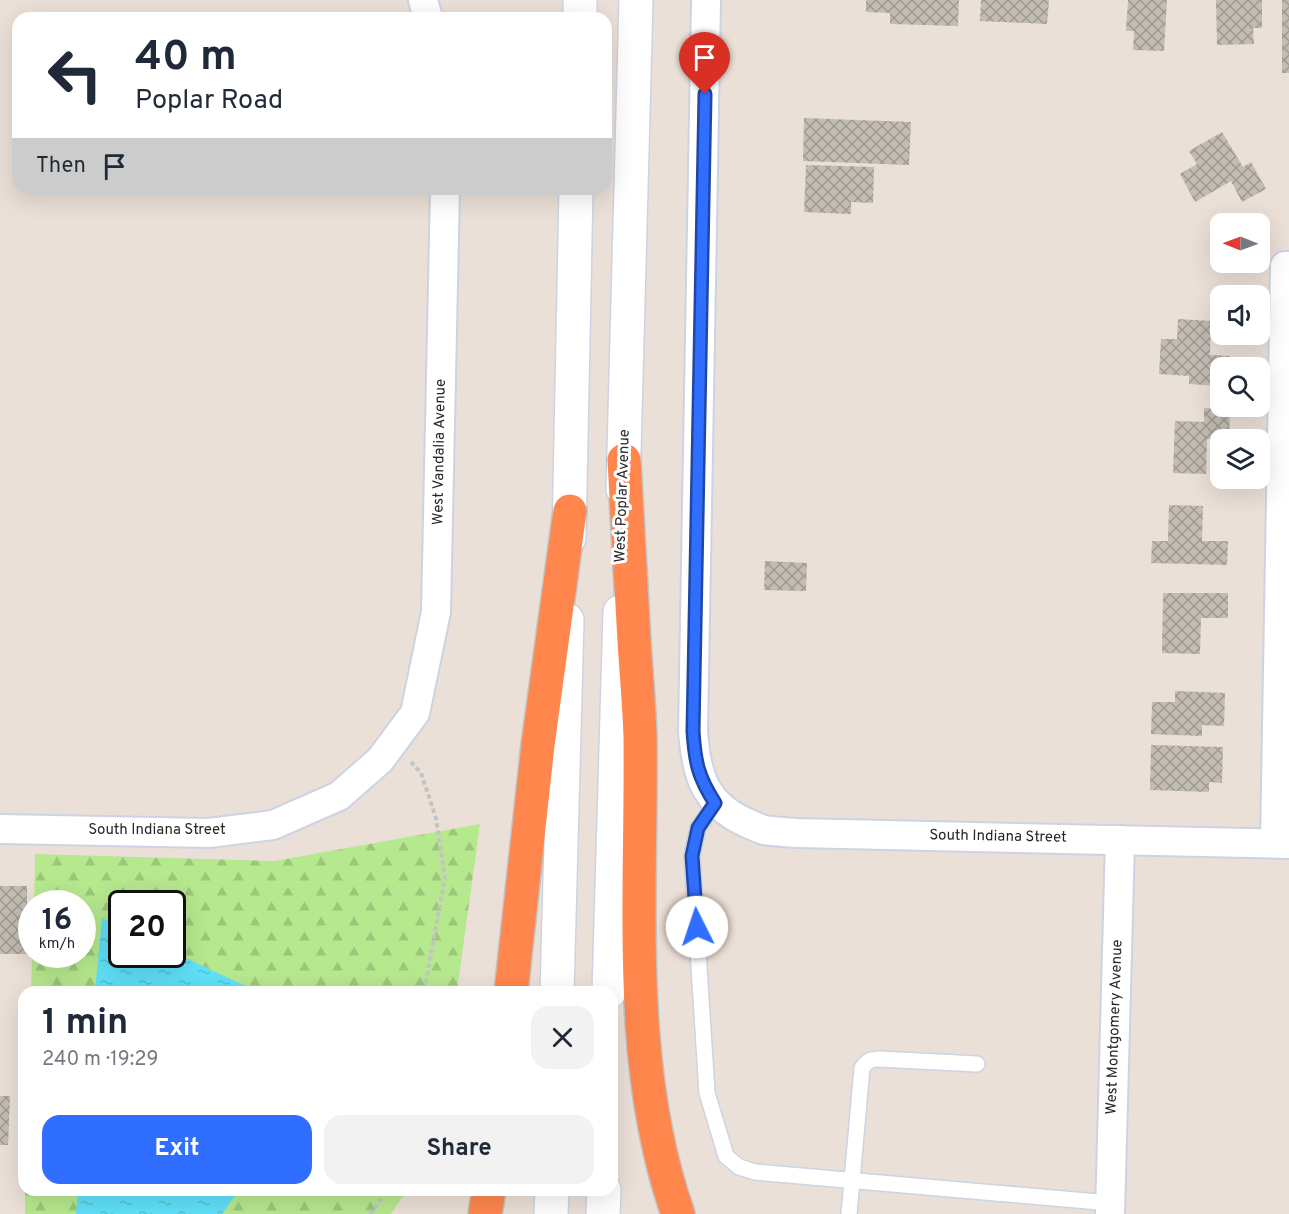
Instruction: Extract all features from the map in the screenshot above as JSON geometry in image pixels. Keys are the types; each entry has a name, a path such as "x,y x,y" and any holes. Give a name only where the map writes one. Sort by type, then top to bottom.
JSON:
{"highway":[{"path":"624,460 640,734 640,930 643,1022 656,1135 668,1187 678,1214"},
{"path":"512,986 538,745 570,511"},
{"path":"485,1214 488,1196"}],"main road":[{"name":"West Poplar Avenue","path":"609,986 636,0"},
{"path":"557,986 576,195"},
{"path":"551,1214 552,1196"},
{"path":"603,1214 604,1196"}],"street":[{"path":"706,0 693,731 695,761 704,787 715,803"},
{"name":"West Vandalia Avenue","path":"415,713 436,612 445,195"},
{"path":"1282,843 1287,266"},
{"name":"South Indiana Street","path":"0,829 209,833 273,825 339,795 380,760 415,713"},
{"name":"South Indiana Street","path":"715,803 732,816 762,829 797,834 1282,843"},
{"name":"West Montgomery Avenue","path":"1110,1208 1120,840"}],"lane":[{"path":"715,803 698,828 692,856 708,1093 726,1156 739,1167 755,1172 1110,1208"},
{"path":"849,1214 862,1068 866,1063 872,1059 879,1059 977,1064"}],"path":[{"path":"409,759 421,772 436,818 445,878 425,986"},
{"path":"370,1214 384,1196"}],"green space":[{"path":"480,824 458,986 31,986 32,968 96,968 96,890 34,890 35,854 275,861"},
{"path":"25,1196 403,1196 391,1214 25,1214"}],"water":[{"path":"102,918 108,921 108,968 186,968 186,958 245,986 95,986"},
{"path":"78,1196 235,1196 222,1214 76,1214"}],"building":[{"path":"866,0 959,0 958,26 890,24 890,13 866,12"},
{"path":"981,0 1049,0 1047,24 980,21"},
{"path":"1128,0 1167,0 1164,51 1133,50 1134,31 1126,31"},
{"path":"1216,0 1262,0 1262,28 1253,28 1254,44 1217,45"},
{"path":"1282,0 1289,0 1289,73 1282,73"},
{"path":"804,118 911,122 909,165 803,161"},
{"path":"1222,132 1243,167 1251,162 1266,189 1242,202 1231,181 1195,202 1180,174 1197,164 1189,151"},
{"path":"806,165 874,167 873,203 851,202 851,214 804,212"},
{"path":"1178,319 1210,321 1210,355 1230,357 1210,357 1210,385 1189,384 1189,376 1159,374 1161,339 1177,339"},
{"path":"1204,408 1210,408 1210,417 1230,417 1229,429 1210,429 1210,439 1207,439 1206,474 1173,473 1175,421 1204,422"},
{"path":"1169,505 1203,506 1202,541 1228,541 1227,565 1151,563 1152,541 1168,541"},
{"path":"765,561 807,563 806,591 764,590"},
{"path":"1163,593 1228,593 1228,618 1201,618 1200,654 1162,653"},
{"path":"1175,691 1225,693 1224,726 1202,725 1202,736 1151,734 1152,702 1175,702"},
{"path":"1151,745 1223,747 1222,783 1209,782 1209,792 1150,790"},
{"path":"0,886 27,886 27,890 18,890 18,954 0,954"},
{"path":"0,1096 10,1096 8,1145 0,1145"}],"route":[{"path":"697,927 692,856 698,828 715,803 704,787 695,761 693,731 705,94"}]}
